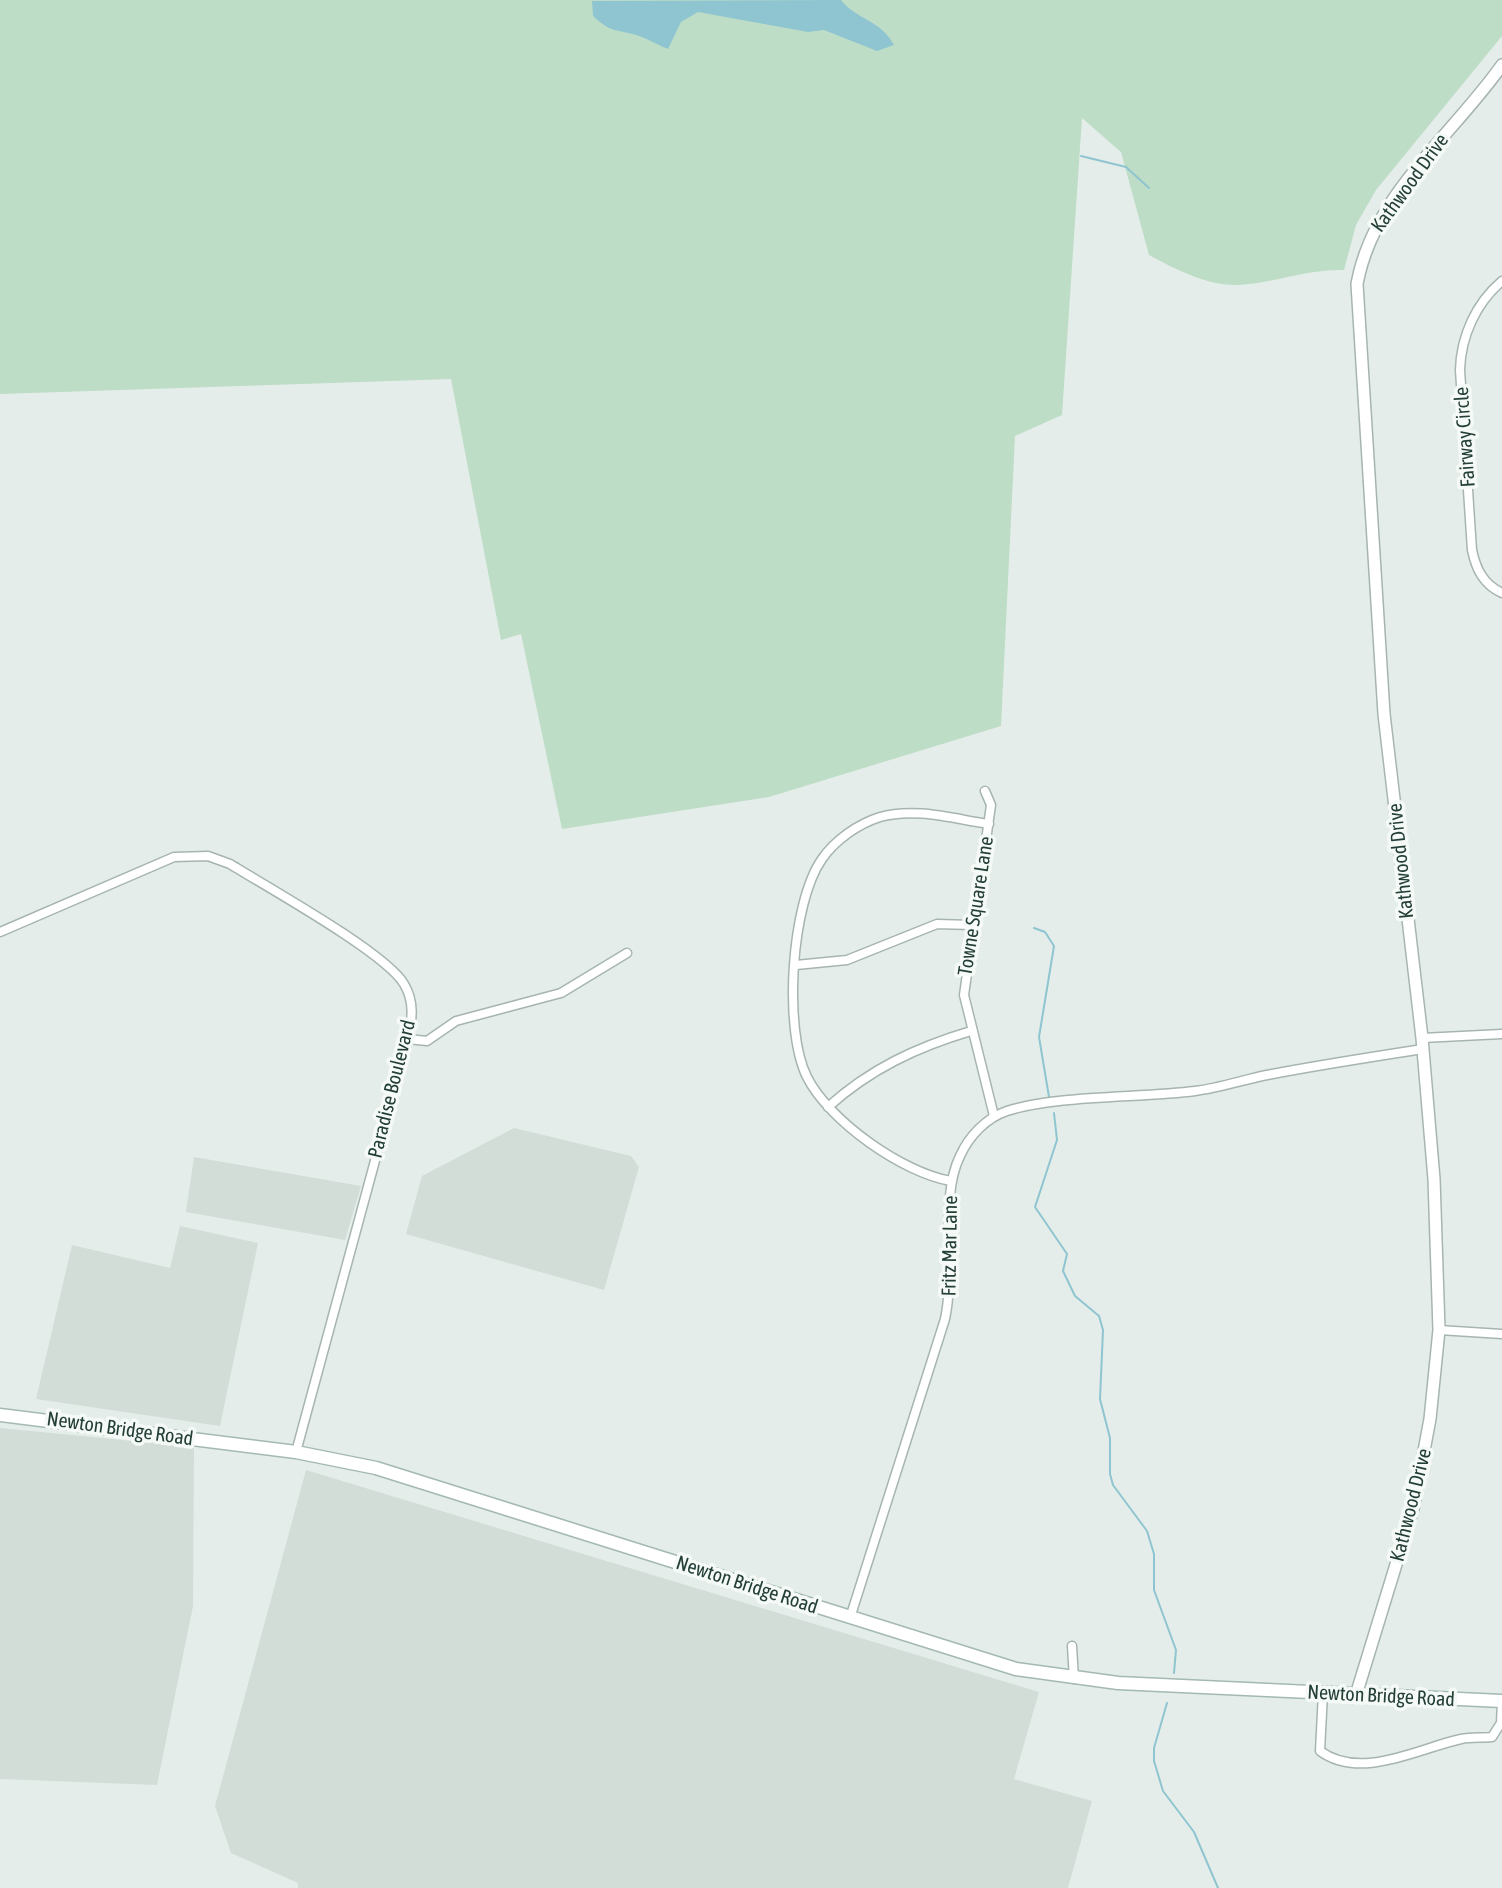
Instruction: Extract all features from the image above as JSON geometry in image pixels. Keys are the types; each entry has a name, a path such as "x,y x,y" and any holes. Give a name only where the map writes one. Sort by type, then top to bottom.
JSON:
{"main road":[{"name":"Newton Bridge Road","path":"0,1415 296,1452 412,1477 976,1659 1074,1679 1502,1702"}],"street":[{"name":"Kathwood Drive","path":"1356,1695 1413,1509 1430,1419 1439,1330 1437,1222 1423,1044 1384,714 1357,284 1363,251 1381,217 1412,173 1502,65"},
{"name":"Fairway Circle","path":"1502,281 1472,320 1463,345 1460,370 1472,550 1478,572 1486,583 1502,593"},
{"name":"Towne Square Lane","path":"985,791 991,805 989,824 964,982 971,1031 994,1116"},
{"path":"951,1181 908,1165 847,1126 828,1107 808,1079 796,1047 792,1008 796,965 804,901 812,876 822,858 853,830 880,817 908,813 989,824"},
{"name":"Paradise Boulevard","path":"0,932 174,857 194,855 219,859 391,967 410,998 408,1039 296,1452"},
{"path":"796,965 847,960 937,924 972,925"},
{"path":"408,1039 427,1041 456,1021 561,993 627,953"},
{"path":"828,1107 891,1061 971,1031"},
{"path":"994,1116 1023,1107 1200,1091 1423,1044 1502,1034"},
{"name":"Fritz Mar Lane","path":"850,1618 945,1319 951,1279 951,1181 966,1144 994,1116"},
{"path":"1439,1330 1502,1334"},
{"path":"1072,1646 1074,1679"},
{"path":"1323,1693 1320,1751 1347,1761 1378,1763 1464,1738 1492,1737 1501,1723 1502,1702"}],"shaded area":[{"path":"514,1128 631,1156 639,1167 604,1290 406,1234 422,1176"},
{"path":"194,1157 361,1186 345,1240 186,1212"},
{"path":"180,1226 258,1243 220,1426 36,1399 72,1245 170,1268"},
{"path":"0,1428 194,1447 193,1606 157,1785 0,1779"},
{"path":"306,1470 1039,1692 1014,1779 1092,1801 1068,1888 298,1888 298,1883 231,1853 215,1806"}],"green space":[{"path":"0,0 1502,0 1502,36 1376,190 1356,225 1344,270 1226,285 1192,276 1149,255 1121,152 1082,118 1062,415 1015,436 1001,726 769,797 562,829 521,634 501,640 451,379 0,394"}],"water":[{"path":"841,0 882,30 894,45 877,51 824,30 808,32 698,12 681,22 668,49 604,25 593,16 592,1"}],"waterway":[{"path":"1081,156 1126,167 1149,188"},
{"path":"1034,928 1045,932 1054,946 1039,1037 1049,1097"},
{"path":"1054,1113 1057,1140 1035,1207 1067,1254 1063,1271 1075,1296 1099,1316 1103,1330 1100,1399 1110,1438 1110,1474 1113,1485 1147,1531 1154,1554 1154,1590 1176,1650 1174,1673"},
{"path":"1167,1703 1154,1748 1154,1761 1163,1791 1194,1832 1218,1888"}]}
